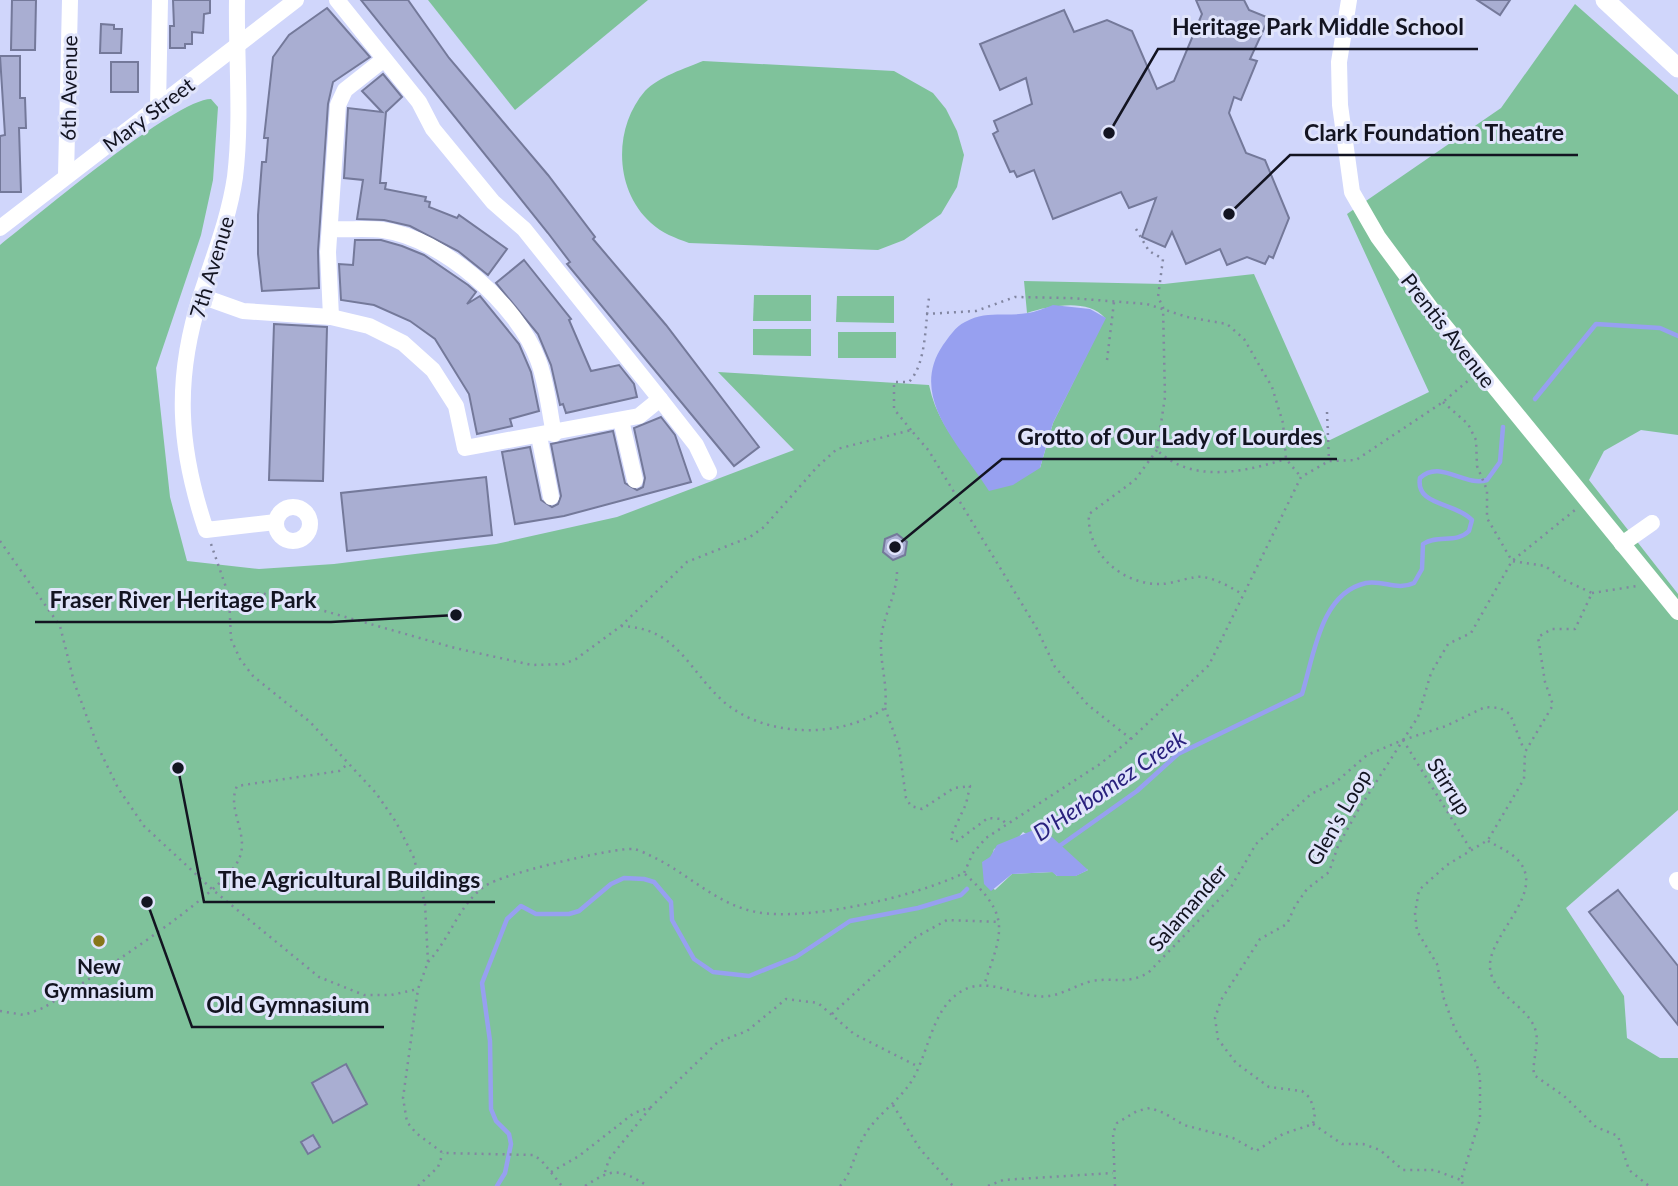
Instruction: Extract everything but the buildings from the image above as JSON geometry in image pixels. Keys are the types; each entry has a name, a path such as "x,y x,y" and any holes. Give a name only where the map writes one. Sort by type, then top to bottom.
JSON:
{"main road":[{"path":"1605,0 1678,68"}],"street":[{"name":"6th Avenue","path":"66,176 70,0"},
{"path":"158,107 160,0"},
{"name":"7th Avenue","path":"237,0 235,175 220,241 185,352 182,421 185,456 206,530 276,522"},
{"name":"Mary Street","path":"0,228 296,0"},
{"path":"337,0 419,102 433,129 493,202 524,229 660,399 696,445 709,472"},
{"name":"Prentis Avenue","path":"1349,0 1339,62 1340,106 1352,192 1377,237 1480,370 1678,612"},
{"path":"331,317 330,229 338,105 345,90 383,60"},
{"path":"330,229 385,230 437,250 480,281 514,320 538,360 551,496"},
{"path":"201,296 243,311 331,317 369,326 403,343 433,370 456,406 465,448 639,416 660,399"},
{"path":"621,420 635,480"},
{"path":"1622,544 1652,523"}],"path":[{"path":"1136,229 1149,251 1163,258 1158,297 1163,307 1165,397 1157,450 1135,480 1089,514 1088,527 1100,555 1121,575 1158,584 1186,581 1200,576 1224,583 1243,594"},
{"path":"926,314 976,311 1015,297 1163,307 1187,317 1227,324 1244,340 1272,387 1283,423 1286,459 1301,477"},
{"path":"929,298 914,377 909,382 894,382 894,409 929,451 1036,627 1055,667 1088,705 1131,739"},
{"path":"1107,360 1114,302"},
{"path":"562,1186 541,1160 522,1154 443,1153 416,1133 407,1122 403,1110 418,989 428,962 473,895 487,884 516,871 633,849 664,862 733,905 758,913 810,913 939,885 964,873 973,853 1006,824 1100,764 1131,739 1209,665 1301,477 1329,461 1356,460 1443,402 1480,370"},
{"path":"1443,402 1468,424 1476,440 1477,466 1487,490 1487,518 1512,561"},
{"path":"1327,412 1329,461"},
{"path":"229,596 261,593 455,648 532,665 547,666 576,659 621,626 687,562 750,537 764,527 837,449 911,430"},
{"path":"1157,450 1167,460 1189,469 1220,473 1286,459"},
{"path":"1403,740 1418,716 1432,673 1448,644 1471,634 1512,561 1587,500"},
{"path":"0,541 60,626 86,717 118,788 144,826 213,890 319,977 335,985 377,996 418,989"},
{"path":"216,555 229,596 231,639 240,659 253,676 310,722 349,763 396,822 414,858 425,904 428,962"},
{"path":"1512,561 1545,566 1564,580 1592,593 1633,589 1650,578"},
{"path":"897,571 895,594 881,639 887,692 885,708 899,747 906,798 911,806 922,810 954,788 970,786 966,804 951,836 952,841 957,841 988,818 1002,819 1006,824"},
{"path":"1461,1180 1480,1119 1480,1076 1476,1062 1455,1029 1444,999 1437,964 1417,931 1415,913 1419,890 1447,865 1488,840 1524,779 1525,752 1553,705 1545,682 1538,638 1552,629 1576,629 1592,593"},
{"path":"621,626 652,629 667,640 725,702 757,721 814,730 850,726 885,708"},
{"name":"Salamander","path":"984,985 1037,997 1051,996 1089,982 1134,981 1148,973 1231,887 1256,844 1311,794 1336,782 1367,755 1446,726 1485,707 1500,708 1510,714 1525,752"},
{"name":"Stirrup","path":"1403,740 1471,850"},
{"name":"Glen's Loop","path":"1313,1124 1315,1113 1310,1098 1302,1091 1269,1087 1236,1063 1218,1039 1215,1018 1221,1000 1260,939 1287,924 1307,889 1329,873 1338,846 1403,740"},
{"path":"0,1011 24,1015 43,1008 213,890 239,859 243,841 233,805 237,786 339,771 349,763"},
{"path":"1488,840 1516,858 1523,869 1522,900 1492,952 1489,968 1494,981 1531,1021 1536,1034 1534,1075 1564,1096 1596,1127 1609,1130 1618,1136 1629,1170 1649,1186"},
{"path":"840,1186 846,1180 863,1136 893,1105 919,1067 939,1016 950,1001 967,989 984,985 997,948 999,922 995,904 964,873"},
{"path":"832,1014 916,937 947,920 999,922"},
{"path":"585,1186 605,1172 609,1159 650,1107 718,1042 747,1031 786,999 818,1003 854,1034 919,1067"},
{"path":"893,1105 920,1149 953,1186"},
{"path":"551,1172 579,1156 634,1113 650,1107"},
{"path":"1115,1186 1113,1133 1117,1123 1137,1111 1150,1108 1184,1125 1233,1138 1256,1151 1283,1134 1313,1124 1342,1144 1363,1144 1380,1150 1403,1170 1434,1170 1461,1180 1464,1186"},
{"path":"418,1186 438,1167 443,1153"},
{"path":"605,1172 622,1173 648,1186"},
{"path":"988,1186 1003,1180 1114,1173"}],"green space":[{"path":"428,0 648,0 515,110"},
{"path":"1575,4 1678,95 1678,435 1641,430 1604,451 1589,480 1678,594 1678,810 1566,908 1624,996 1627,1038 1660,1058 1678,1058 1678,1186 0,1186 0,245 138,138 193,104 211,99 218,107 213,180 201,235 156,368 170,497 187,561 259,569 334,564 496,544 617,517 794,450 718,372 929,385 944,424 968,458 1040,468 1053,423 1105,318 1089,308 1068,305 1027,313 1024,281 1164,284 1254,274 1328,441 1429,392 1347,214 1501,108","holes":["1023,832 1088,870 1075,876 1057,876 1053,872 1012,874 995,890 985,880 994,849 1017,839"]},
{"path":"703,61 894,71 933,93 946,109 957,131 964,155 957,187 941,214 904,240 878,250 689,243 669,235 651,223 630,194 624,176 623,140 627,123 645,91 665,77"},
{"path":"754,295 811,295 811,321 753,321"},
{"path":"837,296 894,296 894,323 836,322"},
{"path":"753,329 811,329 811,356 753,355"},
{"path":"838,332 896,332 896,358 838,358"}],"water":[{"path":"1053,305 1090,309 1106,318 1053,423 1040,468 1013,485 989,491 942,421 931,384 934,365 943,345 955,329 965,322 988,315 1031,312"},
{"path":"1041,827 1088,870 1076,876 1057,876 1052,872 1012,874 991,891 984,884 982,862 990,857 997,845"}],"waterway":[{"name":"D'Herbomez Creek","path":"1535,399 1596,324 1660,328 1678,336"},
{"name":"D'Herbomez Creek","path":"1058,847 1137,791 1178,754 1302,694 1321,628 1338,599 1351,589 1366,583 1396,586 1414,583 1422,569 1423,544 1458,537 1469,531 1472,520 1465,514 1430,499 1420,487 1420,478 1436,471 1470,480 1487,480 1500,462 1503,427"},
{"name":"D'Herbomez Creek","path":"497,1186 505,1173 511,1144 509,1134 496,1121 491,1109 490,1041 482,983 507,919 521,906 536,914 569,914 579,911 611,884 624,878 654,882 671,902 672,920 694,959 713,972 749,976 796,957 850,921 918,908 961,895 967,889"}],"place":[{"name":"Heritage Park Middle School","path":"1109,133"},
{"name":"Clark Foundation Theatre","path":"1229,214"},
{"name":"Grotto of Our Lady of Lourdes","path":"895,547"},
{"name":"Fraser River Heritage Park","path":"456,615"},
{"name":"The Agricultural Buildings","path":"178,768"},
{"name":"Old Gymnasium","path":"147,902"},
{"name":"New Gymnasium","path":"99,941"}]}
